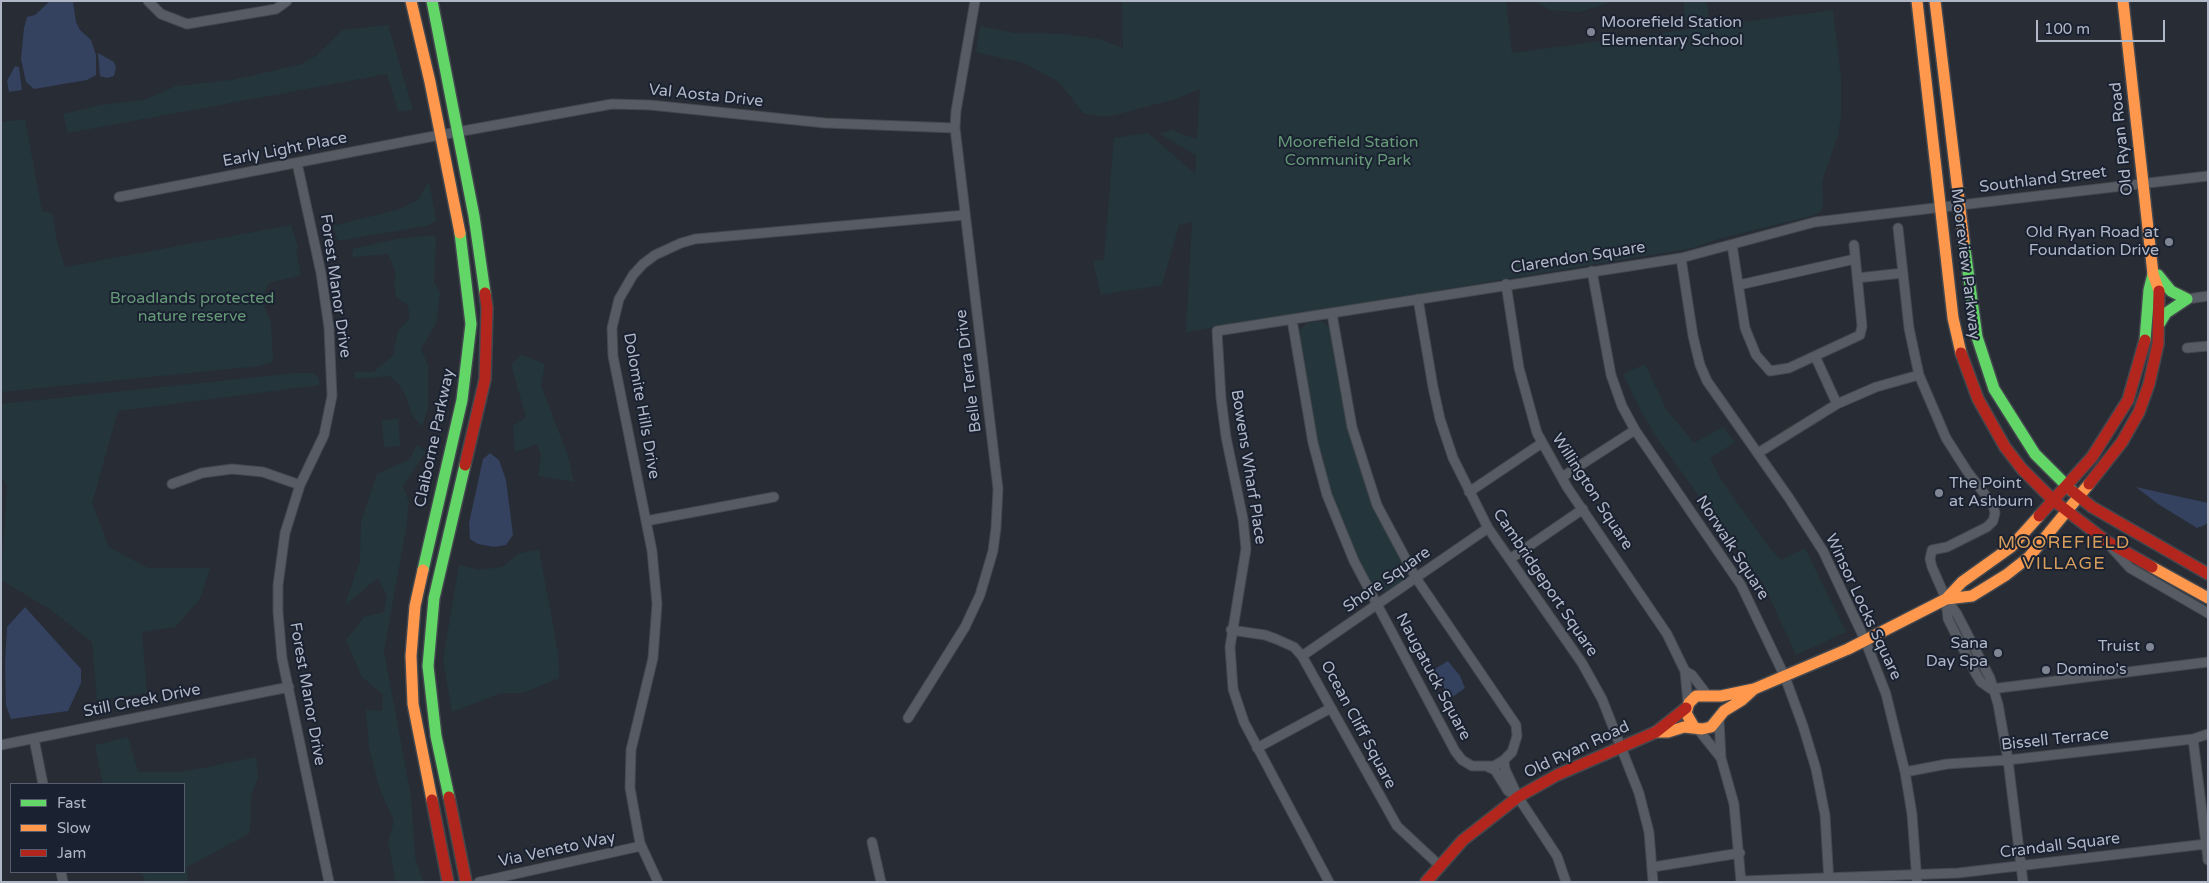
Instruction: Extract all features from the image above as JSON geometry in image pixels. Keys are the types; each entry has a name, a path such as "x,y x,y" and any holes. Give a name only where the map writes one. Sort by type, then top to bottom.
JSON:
{"main road":[{"name":"Claiborne Parkway","path":"411,1 441,135 468,280 471,324 462,400 415,606 411,680 416,724 448,882"},
{"path":"432,1 484,274 488,308 487,354 480,402 434,598 428,666 436,736 466,882"},
{"name":"Mooreview Parkway","path":"1917,1 1953,318 1967,373 1989,422 2022,469 2067,513 2106,541 2208,598"},
{"name":"Mooreview Parkway","path":"1935,1 1977,337 1994,389 2035,454 2079,497 2119,523 2208,574"},
{"name":"Old Ryan Road","path":"1946,599 1972,596 2006,575 2029,557 2067,513 2122,442 2138,412 2154,369 2160,323 2159,289 2153,270 2123,1"},
{"path":"2153,270 2171,291 2187,298"},
{"name":"Old Ryan Road","path":"1426,882 1476,829 1518,797 1557,775 1656,732 1696,696 1726,696 1754,689 1848,649 1946,599 1962,582 2011,546 2092,457 2128,400 2145,347 2149,290 2153,270"},
{"path":"2160,323 2166,312 2187,298"},
{"name":"Old Ryan Road","path":"1656,732 1668,732 1684,727 1711,727 1724,711 1742,700 1754,689"},
{"path":"1709,696 1718,703 1719,719"},
{"path":"1687,706 1687,719 1696,727"}],"street":[{"path":"148,1 161,14 188,24 276,9 287,1"},
{"name":"Belle Terra Drive","path":"908,718 965,627 980,595 993,551 996,528 998,489 955,128 956,111 975,1"},
{"name":"Val Aosta Drive","path":"457,132 597,106 634,104 825,123 955,128"},
{"name":"Early Light Place","path":"119,198 457,132"},
{"name":"Forest Manor Drive","path":"297,163 321,272 333,377 329,416 324,435 300,485 285,533 278,585 280,638 328,882"},
{"name":"Southland Street","path":"1942,208 2208,176"},
{"name":"Clarendon Square","path":"1218,331 1332,314 1506,284 1681,258 1815,222 1942,208"},
{"name":"Dolomite Hills Drive","path":"658,882 641,846 631,806 630,771 635,729 648,684 656,631 655,576 612,342 614,313 619,299 625,286 643,264 668,248 695,239 965,215"},
{"path":"1898,228 1909,328 1919,375 1946,438 1967,472 1993,505 1995,512 1993,521 1987,527 1947,547 1932,550 1932,568 1946,599 1948,619 1981,682 1991,689 1998,704 2008,760 2023,882"},
{"path":"1732,245 1745,328 1750,343 1762,364 1770,371 1780,370 1860,336 1862,326 1854,245"},
{"name":"Winsor Locks Square","path":"1681,258 1693,336 1700,365 1707,380 1823,552 1865,640 1886,694 1905,772 1912,814 1917,878"},
{"path":"1739,285 1855,259"},
{"name":"Norwalk Square","path":"1592,271 1611,375 1622,406 1635,430 1741,585 1785,676 1816,769 1825,815 1829,880"},
{"path":"1857,278 1903,273"},
{"name":"Willington Square","path":"1506,284 1519,368 1528,404 1542,443 1583,509 1662,624 1685,671 1692,675 1709,696"},
{"path":"2187,298 2208,296"},
{"name":"Cambridgeport Square","path":"1418,299 1440,418 1453,458 1488,528 1590,677 1622,746 1642,802 1649,832 1653,882"},
{"path":"1332,314 1349,414 1361,460 1377,505 1416,578 1512,717 1517,736 1512,752 1504,760 1488,767"},
{"name":"Naugatuck Square","path":"1292,320 1313,443 1326,489 1354,561 1455,751 1462,760 1472,766 1488,767"},
{"name":"Bowens Wharf Place","path":"1218,331 1221,398 1226,437 1244,519 1246,543 1246,562 1231,630 1230,663 1233,689 1240,714 1329,882"},
{"path":"2186,348 2208,346"},
{"path":"1815,356 1837,404"},
{"path":"1758,453 1837,404 1876,388 1919,375"},
{"path":"1562,477 1635,430"},
{"path":"1469,492 1542,443"},
{"path":"172,484 202,473 232,468 263,472 300,485"},
{"path":"646,521 774,497"},
{"path":"1510,560 1583,509"},
{"name":"Shore Square","path":"1302,656 1488,528"},
{"path":"2106,541 2130,568 2208,613"},
{"name":"Ocean Cliff Square","path":"1231,630 1265,635 1285,642 1302,656 1397,826 1440,866"},
{"path":"1991,689 2208,662"},
{"name":"Willington Square","path":"1685,671 1687,706"},
{"name":"Still Creek Drive","path":"1,745 289,687"},
{"path":"1257,748 1331,708"},
{"path":"1719,719 1721,758 1734,804 1740,853 1741,882"},
{"path":"1696,727 1721,758"},
{"name":"Bissell Terrace","path":"1905,772 1947,764 2008,760 2193,739 2208,734"},
{"path":"34,739 43,783"},
{"path":"2193,739 2208,860"},
{"path":"1504,760 1505,769 1518,797 1557,856 1566,882"},
{"path":"1488,767 1495,770 1508,791 1518,797"},
{"path":"872,842 881,882"},
{"name":"Crandall Square","path":"1741,882 1829,880 1846,877 1917,878 2206,844"},
{"name":"Via Veneto Way","path":"479,882 641,846"},
{"path":"1653,867 1740,853"}],"green space":[{"name":"Moorefield Station Community Park","path":"1122,1 1506,1 1512,53 1833,10 1841,78 1841,115 1838,135 1822,181 1823,205 1821,212 1718,239 1693,248 1186,332 1192,222 1179,225 1162,285 1101,295 1093,261 1104,260 1114,138 1148,133 1195,174 1196,155 1160,134 1171,130 1197,139 1200,89 1176,99 1107,117 1083,113 1059,82 1024,63 976,52 980,26 1014,33 1067,34 1099,39 1123,48"},
{"path":"1533,1 1616,1 1579,12 1551,10"},
{"path":"1683,1 1706,1 1709,18 1685,21"},
{"path":"388,25 413,110 398,111 387,74 68,133 63,114 101,105 144,100 176,86 232,80 302,64 317,55 343,30"},
{"name":"Broadlands protected nature reserve","path":"25,119 42,211 52,213 57,242 65,267 291,225 298,247 296,250 301,275 269,283 263,296 264,306 271,323 273,362 259,366 1,392 1,122"},
{"path":"429,181 436,221 427,226 338,241 333,226 400,209 418,200"},
{"path":"432,235 436,238 434,282 440,293 436,324 421,349 428,365 428,408 422,427 412,415 406,396 397,382 389,376 355,379 355,372 373,372 393,356 398,331 410,318 408,305 396,297 394,282 396,273 388,254 352,257 353,249 397,239"},
{"path":"1322,321 1331,329 1348,427 1364,480 1407,573 1401,582 1381,593 1375,591 1367,579 1345,532 1328,484 1315,432 1298,332 1307,323"},
{"path":"521,355 545,364 541,385 568,456 574,482 538,476 541,456 537,444 515,452 513,426 526,417 511,365"},
{"path":"1645,364 1666,409 1694,443 1723,427 1735,442 1710,458 1721,480 1768,546 1781,560 1805,548 1846,632 1796,655 1764,585 1659,441 1641,411 1623,374"},
{"path":"296,373 313,373 319,379 319,385 118,411 92,503 109,547 148,568 210,568 200,599 175,627 142,632 147,693 97,701 92,642 51,610 1,580 7,486 1,477 1,404"},
{"path":"398,419 400,446 384,447 382,420"},
{"path":"417,445 426,452 403,486 409,502 384,651 411,797 415,857 423,882 396,882 388,842 394,821 380,790 369,747 366,710 382,711 383,695 362,677 346,640 364,617 384,612 387,597 378,578 345,605 360,561 361,522 377,474 410,459"},
{"path":"539,550 558,652 559,678 523,693 501,693 452,712 443,660 459,565 480,570 502,567 520,553"},
{"path":"128,737 138,772 183,772 256,757 258,778 251,796 250,833 187,867 188,882 146,882 142,873 185,873 185,783 103,783 95,745"}],"water":[{"path":"50,1 73,1 76,22 80,30 91,40 96,55 96,75 87,80 34,89 26,82 21,59 24,28 27,17 35,15"},
{"path":"98,53 114,62 116,68 114,76 107,78 100,76"},
{"path":"15,66 19,67 22,90 9,92 7,81"},
{"path":"490,453 499,460 506,480 513,535 506,545 494,547 478,544 470,539 469,523 483,459"},
{"path":"2136,487 2208,503 2208,522 2197,528 2158,504"},
{"path":"25,607 81,669 81,683 68,711 11,719 6,706 5,664 7,627"},
{"path":"1448,661 1460,676 1465,688 1451,698 1433,670"}],"traffic: fast":[{"path":"432,1 474,216 485,293"},
{"path":"423,570 462,400 471,324 460,233"},
{"path":"1964,242 1977,337 1994,389 2035,454 2072,491"},
{"path":"2145,340 2149,290 2153,274"},
{"path":"2158,275 2171,291 2187,299 2166,313 2160,323"},
{"path":"449,797 436,736 428,666 434,598 465,465"}],"traffic: slow":[{"path":"411,1 430,82 460,233"},
{"path":"1917,1 1953,318 1961,353"},
{"path":"1935,1 1964,242"},
{"path":"2123,1 2153,274 2159,291"},
{"path":"1946,599 1972,596 2006,575 2029,557 2089,484"},
{"path":"1694,727 1686,713 1689,703 1696,696 1721,696 1754,689 1848,649 1946,599 1962,582 2011,547 2039,516"},
{"path":"2152,567 2208,598"},
{"path":"423,570 415,606 411,656 413,704 432,800"},
{"path":"1656,732 1668,732 1684,727 1702,729 1711,727 1724,711 1742,700 1754,689"}],"traffic: jam":[{"path":"2089,484 2122,442 2139,412 2149,384 2158,344 2159,291"},
{"path":"465,465 485,379 487,308 485,293"},
{"path":"2039,516 2092,457 2128,400 2145,340"},
{"path":"1961,353 1978,399 2005,447 2022,469 2053,500 2106,541 2152,567"},
{"path":"2072,491 2092,507 2208,574"},
{"path":"1426,882 1463,840 1518,797 1557,775 1656,732 1686,708"},
{"path":"449,797 466,882"},
{"path":"432,800 448,882"}],"place":[{"name":"Moorefield Station Elementary School","path":"1591,32"},
{"name":"Old Ryan Road at Foundation Drive","path":"2169,242"},
{"name":"The Point at Ashburn","path":"1939,493"},
{"name":"Truist","path":"2150,647"},
{"name":"Sana Day Spa","path":"1998,653"},
{"name":"Domino's","path":"2046,670"}],"district":[{"name":"MOOREFIELD VILLAGE","path":"2064,553"}]}
